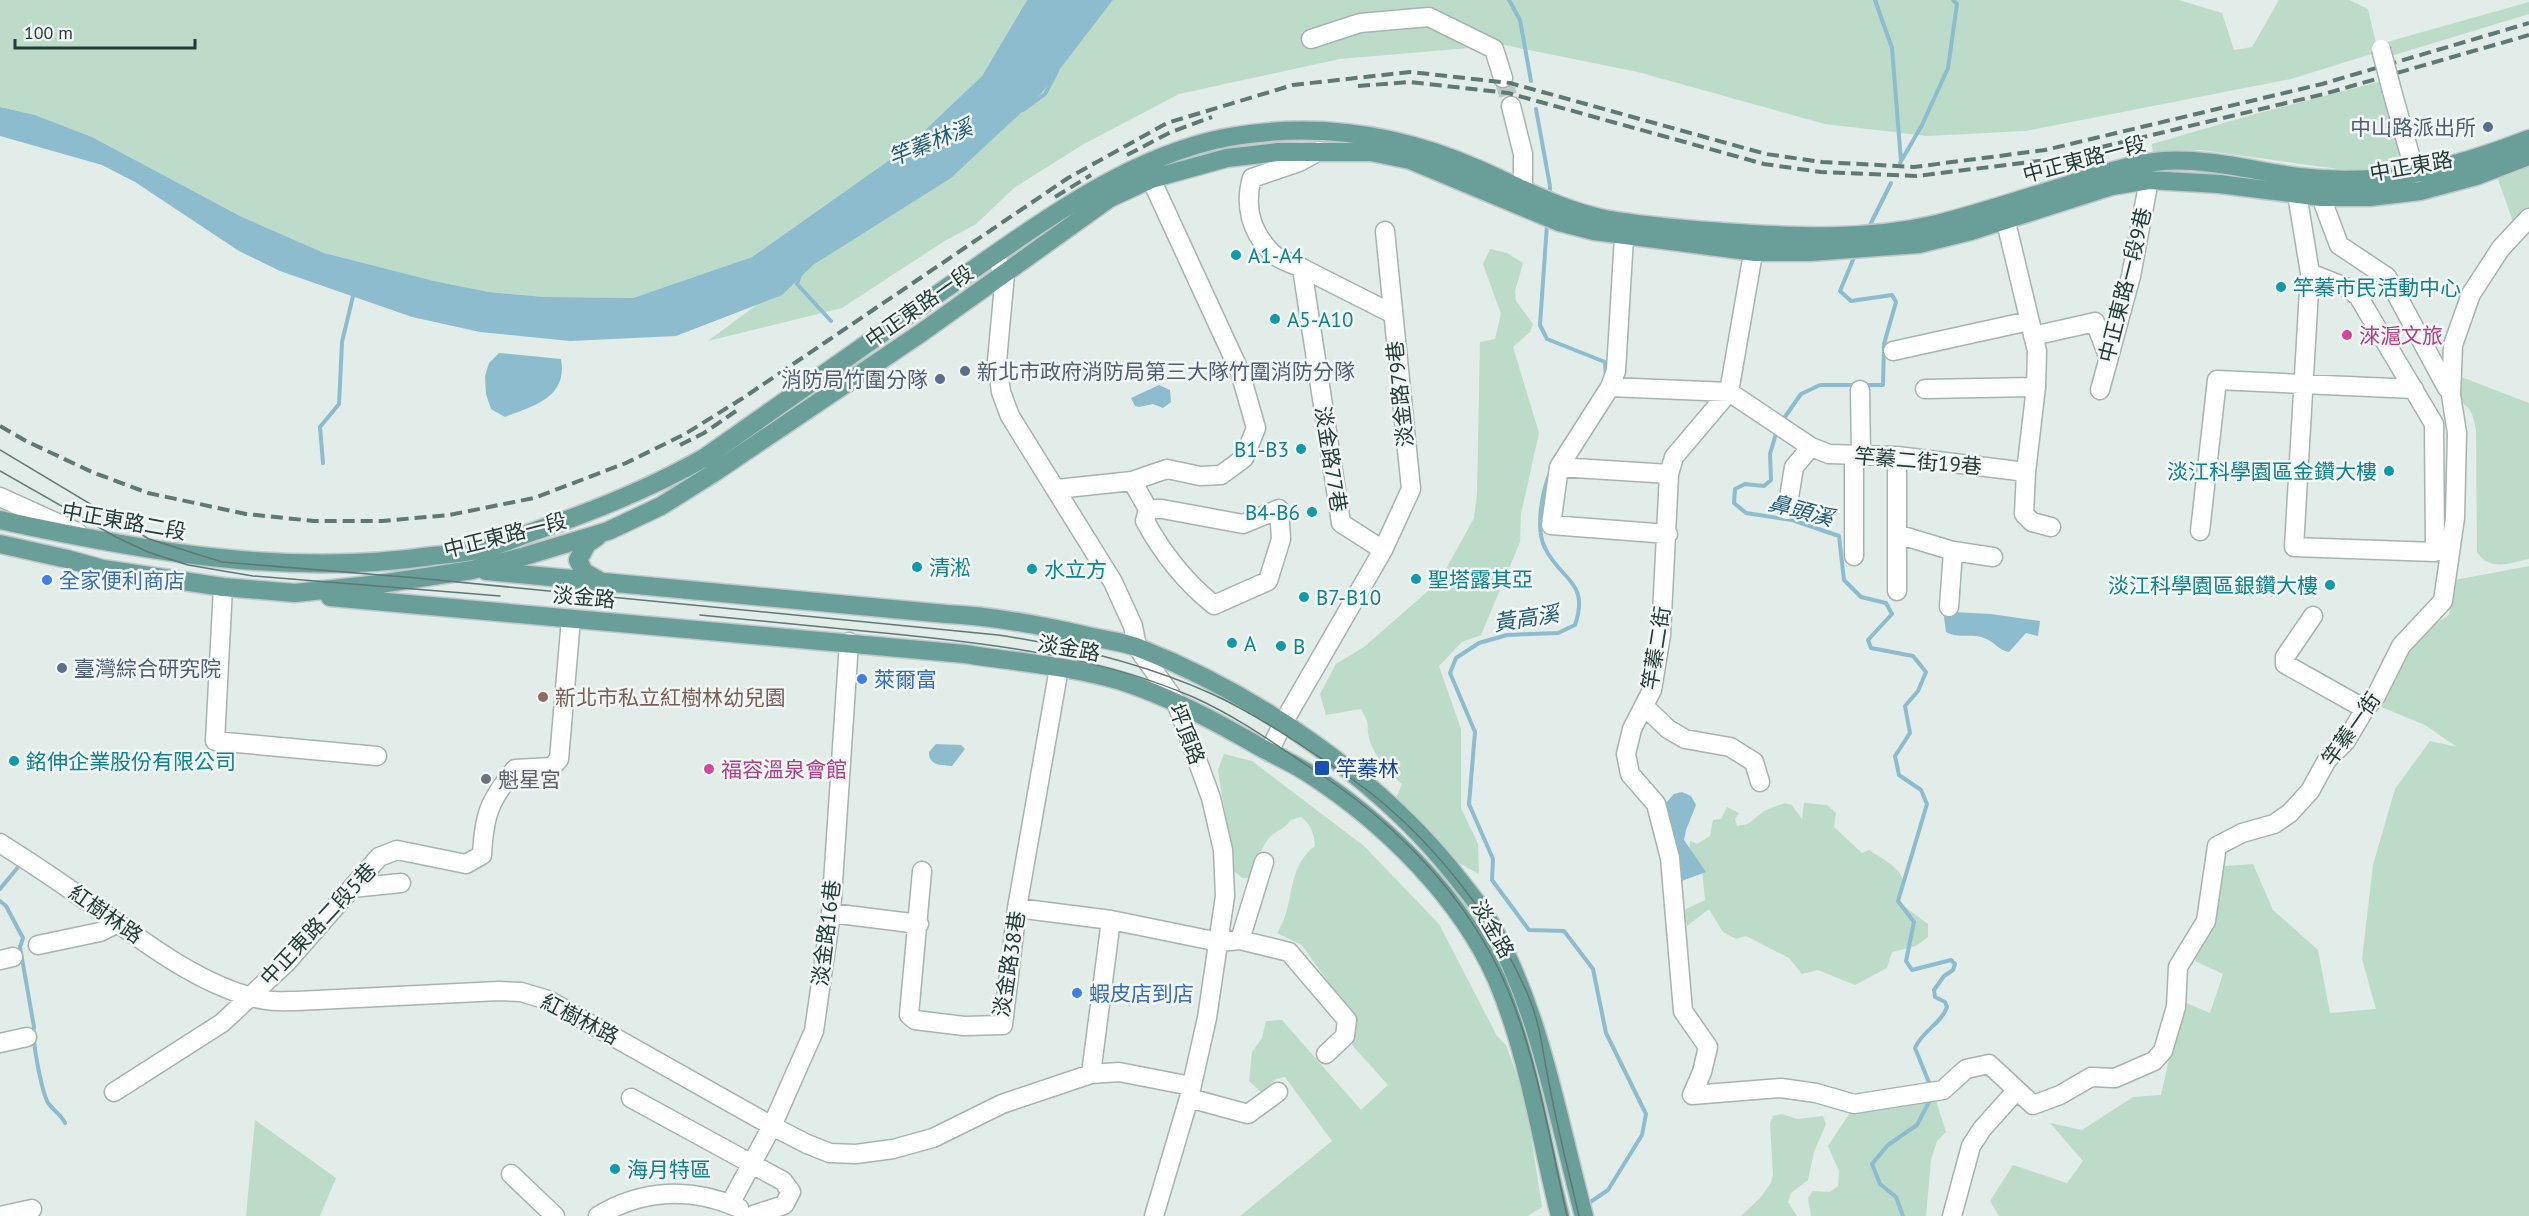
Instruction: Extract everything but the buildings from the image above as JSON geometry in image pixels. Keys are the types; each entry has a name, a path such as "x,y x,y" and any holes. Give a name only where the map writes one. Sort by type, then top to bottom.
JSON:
{"main road":[{"name":"中正東路一段","path":"240,561 316,564 389,563 482,549 609,505 704,458 994,256 1108,182 1145,164 1224,138 1269,131 1324,130 1374,135 1443,155 1523,189 1562,215"},
{"name":"中正東路","path":"2299,186 2321,197 2370,197 2418,183 2529,139"},
{"name":"中正東路一段","path":"223,586 295,593 380,584 472,570 608,531 661,506 712,474 1110,198 1151,179 1227,158 1278,152 1371,152 1410,160 1508,201 1562,215"},
{"name":"中正東路","path":"2299,186 2359,180 2418,183 2476,176 2529,156"},
{"name":"中正東路一段","path":"1881,241 2115,170 2161,161 2197,161 2299,186"},
{"name":"中正東路一段","path":"1881,241 1919,244 1971,231 2005,218 2112,186 2149,180 2299,186"},
{"path":"1562,215 1624,237 1810,245 1881,241"},
{"path":"1562,215 1663,226 1756,243"},
{"name":"中正東路二段","path":"0,520 98,541 240,561"},
{"path":"607,583 594,579 584,572 578,560 587,544 608,531"},
{"path":"0,544 102,569 223,586"},
{"path":"389,563 472,570"},
{"name":"淡金路","path":"472,570 946,614 987,615 1137,647 1220,684 1283,723 1369,786 1439,854 1490,921 1513,967 1532,1020 1555,1096 1584,1216"},
{"name":"淡金路","path":"295,593 965,654 1059,668 1120,681 1176,702 1218,722 1310,774 1368,817 1452,902 1496,978 1512,1020 1529,1076 1560,1216"}],"street":[{"path":"1311,39 1360,23 1429,17 1494,50 1503,78"},
{"path":"2381,48 2418,183"},
{"path":"1511,106 1523,154 1523,189"},
{"path":"1319,151 1299,162 1252,178 1248,190 1248,211 1256,230 1273,254 1391,313"},
{"path":"1057,489 1132,481 1167,469 1200,476 1221,475 1244,458 1256,428 1240,372 1151,179"},
{"name":"中正東路一段9巷","path":"2100,390 2131,276 2149,180"},
{"path":"2299,186 2310,273 2294,547 2435,552 2434,424 2358,296 2348,288 2310,273"},
{"path":"2321,197 2339,245 2387,277 2447,388"},
{"path":"2005,218 2037,351 2036,387 2026,472 2024,514 2032,522 2051,528"},
{"name":"竿蓁一街","path":"2016,1091 2033,1105 2060,1095 2091,1077 2115,1078 2154,1061 2163,1051 2176,1007 2178,968 2206,921 2217,846 2242,833 2274,824 2290,813 2310,791 2327,760 2346,741 2365,709 2376,696 2401,646 2443,601 2455,518 2457,433 2451,395 2453,345 2470,294 2500,248 2529,218"},
{"name":"淡金路79巷","path":"1383,550 1411,489 1391,313 1385,231"},
{"path":"1624,237 1616,372 1610,387 1559,467 1551,525 1668,534"},
{"name":"竿蓁二街","path":"1756,243 1729,392 1674,457 1669,474 1668,534 1661,635 1652,690 1632,729 1626,754 1630,774 1656,804 1670,858 1683,1011 1708,1047 1702,1072 1692,1095 1781,1088 1816,1093 1854,1104 1943,1090 1966,1069 1989,1064 2016,1091"},
{"path":"994,256 1005,273"},
{"name":"淡金路77巷","path":"1302,268 1341,523 1383,550"},
{"name":"坪頂路","path":"1005,273 997,361 1001,392 1010,416 1113,582 1133,626 1137,647 1176,702 1211,798 1223,850 1225,896 1207,1018 1190,1092 1154,1216"},
{"path":"1893,351 2031,328 2095,322 2108,356"},
{"path":"2200,531 2217,380 2414,389"},
{"path":"1610,387 1729,392"},
{"path":"1925,389 2036,387"},
{"path":"1854,556 1860,390"},
{"name":"竿蓁二街19巷","path":"1729,392 1792,432 1811,447 1829,454 1897,456 2026,472"},
{"path":"1787,510 1794,467 1811,447"},
{"path":"1897,456 1897,591"},
{"path":"1559,467 1669,474"},
{"path":"1132,481 1148,509 1145,521 1159,547 1191,586 1214,604 1268,581 1281,539 1279,509 1243,524 1162,509 1148,509"},
{"path":"0,497 98,541"},
{"path":"1897,534 1953,551 1993,556"},
{"path":"1269,752 1283,723 1383,550"},
{"path":"1949,607 1953,551"},
{"path":"223,586 215,741 376,756"},
{"path":"2313,616 2285,657 2285,664 2365,709"},
{"name":"中正東路二段5巷","path":"114,1092 222,1023 287,962 379,858 397,850 466,864 482,855 484,820 503,784 515,769 552,766 559,759 571,618"},
{"name":"淡金路16巷","path":"730,1204 772,1126 814,1031 831,914 849,642"},
{"name":"淡金路38巷","path":"922,871 909,1015 915,1020 964,1030 1003,1025 1017,908 1059,668"},
{"path":"1644,706 1668,729 1685,739 1730,747 1754,762 1760,782"},
{"name":"紅樹林路","path":"0,843 176,963 209,980 250,996 266,1000 297,1001 499,991 521,992 548,999 772,1126 830,1153 855,1154 893,1149 933,1138 1002,1104 1091,1074 1119,1072 1190,1092 1248,1114 1278,1092"},
{"path":"1240,940 1264,862"},
{"path":"352,888 401,883"},
{"path":"1017,908 1111,920 1219,942 1240,940 1289,952 1347,1020 1345,1036 1326,1054"},
{"path":"831,914 918,924"},
{"path":"1091,1074 1111,920"},
{"path":"38,945 100,932 118,923"},
{"path":"0,1043 27,1037"},
{"path":"1952,1216 1971,1146 2016,1091"},
{"path":"598,1216 638,1197 704,1195 754,1216 784,1204 791,1192 783,1181 631,1098"},
{"path":"511,1174 555,1216"},
{"path":"0,1216 32,1209"}],"green space":[{"path":"0,0 1027,0 982,76 905,149 752,257 633,298 545,297 489,292 434,281 324,253 240,216 92,137 35,115 0,107"},
{"path":"1113,0 2179,0 2222,13 2234,50 2252,47 2279,0 2349,0 2368,9 2378,52 2291,79 2025,131 1927,136 1825,124 1638,72 1504,45 1340,59 1179,94 1082,145 1014,188 976,224 943,242 842,308 708,341 1040,95"},
{"path":"2529,2 2529,14 2391,56 2387,42"},
{"path":"2386,80 2410,165 2353,171 2200,150 2153,153 2152,144"},
{"path":"2529,167 2529,215 2524,220 2513,222 2498,179"},
{"path":"1490,249 1507,253 1523,263 1515,291 1516,301 1533,324 1530,332 1513,347 1539,433 1521,514 1520,542 1481,635 1462,642 1439,666 1461,729 1461,808 1478,844 1479,874 1457,862 1395,800 1402,784 1375,753 1361,709 1326,715 1320,694 1336,664 1364,647 1444,577 1446,569 1474,518 1477,493 1480,342 1495,339 1501,314 1483,264"},
{"path":"2456,375 2529,403 2529,559 2507,564 2494,564 2482,558 2477,552 2476,430 2471,412 2458,400"},
{"path":"2529,566 2529,1216 1999,1216 1990,1201 2013,1165 2067,1183 2083,1161 2050,1123 2082,1130 2133,1097 2161,1095 2182,1001 2210,1013 2223,974 2195,961 2225,866 2253,864 2273,910 2318,950 2330,1013 2376,1009 2362,959 2373,865 2395,789 2430,741 2457,747 2425,725 2379,706 2400,659 2421,632 2449,615 2455,580"},
{"path":"1224,754 1252,761 1364,846 1439,924 1497,1036 1506,1045 1525,1098 1542,1207 1528,1216 1240,1216 1332,1141 1285,1077 1276,1079 1262,1093 1249,1081 1252,1052 1262,1038 1266,1021 1282,1020 1361,1110 1388,1085 1352,1045 1355,1020 1302,945 1277,933 1287,911 1299,865 1315,846 1311,830 1301,817 1291,820 1266,842 1251,878 1242,878 1234,871 1218,770"},
{"path":"1784,803 1792,805 1802,819 1804,803 1827,805 1836,813 1834,827 1862,853 1869,850 1892,865 1902,877 1903,884 1897,901 1928,924 1928,937 1916,946 1892,952 1887,968 1855,985 1818,970 1802,974 1789,958 1746,936 1736,939 1723,932 1709,909 1687,926 1684,910 1705,900 1702,869 1689,849 1690,841 1697,844 1710,836 1713,820 1721,819 1727,807 1739,813 1735,819 1737,826 1748,824 1764,811"},
{"path":"1936,1101 1946,1132 1937,1141 1931,1160 1926,1216 1811,1216 1808,1198 1813,1191 1830,1192 1838,1186 1839,1171 1828,1146 1853,1108"},
{"path":"1781,1114 1798,1119 1823,1116 1826,1124 1814,1152 1808,1180 1791,1193 1788,1202 1797,1216 1741,1216 1760,1198 1771,1183 1773,1175 1770,1123 1773,1116"},
{"path":"255,1120 336,1178 320,1216 246,1216"}],"water":[{"path":"1027,0 1113,0 1040,95 951,178 813,265 782,295 676,336 570,341 480,332 412,317 280,271 239,251 135,182 102,165 0,136 0,107 35,115 92,137 240,216 324,253 434,281 489,292 545,297 633,298 752,257 905,149 982,76"},
{"path":"499,353 561,359 562,372 554,392 537,404 505,417 491,409 486,394 485,376 489,363"},
{"path":"1159,385 1170,390 1171,402 1163,408 1153,404 1135,406 1131,398"},
{"path":"1953,612 1991,614 2040,621 2038,636 2026,633 2009,652 2005,651 1984,638 1946,632 1944,617"},
{"path":"936,744 961,745 965,749 952,766 940,765 931,760 929,752"},
{"path":"1682,792 1691,796 1696,805 1684,840 1706,872 1679,882 1664,805 1674,794"}],"waterway":[{"name":"黃高溪","path":"1509,0 1520,20 1531,81"},
{"name":"鼻頭溪","path":"1875,0 1892,48 1901,161"},
{"name":"鼻頭溪","path":"1900,163 1922,125 1948,68 1957,4 1953,0"},
{"name":"竿蓁林溪","path":"1023,110 1045,94 1057,71"},
{"name":"黃高溪","path":"1536,109 1550,196"},
{"name":"鼻頭溪","path":"1868,229 1891,183"},
{"name":"黃高溪","path":"1547,224 1540,325 1547,339 1605,362 1606,377"},
{"name":"鼻頭溪","path":"1782,421 1801,394 1820,385 1883,385 1884,344 1896,302 1892,295 1851,301 1840,291 1855,255"},
{"name":"竿蓁林溪","path":"800,275 797,284 831,321"},
{"path":"323,463 320,427 339,404 342,342 354,292"},
{"name":"鼻頭溪","path":"1777,430 1770,454 1771,480 1764,486 1745,484 1735,489 1734,503 1746,513 1792,520 1839,536 1844,580 1861,597 1886,603 1892,614 1868,640 1871,648 1913,656 1926,672 1918,691 1905,706 1910,733 1895,756 1899,775 1921,790 1927,804 1898,901 1914,922 1906,961 1912,970 1951,960 1955,964 1953,970 1944,976 1934,990 1935,997 1945,1002 1947,1007 1915,1048 1930,1085"},
{"name":"黃高溪","path":"1551,471 1545,488 1540,531 1551,559 1572,582 1576,590 1579,610 1575,625 1558,633 1507,635 1479,643 1456,658 1450,673 1475,732 1469,804 1493,859 1492,880 1529,930 1564,931 1593,969 1606,1033 1646,1114 1642,1135 1608,1190 1586,1205"},
{"path":"0,889 19,866"},
{"path":"0,901 6,906 23,938 20,947 40,1075 47,1101 65,1123"},
{"name":"鼻頭溪","path":"1903,1216 1896,1197 1880,1184 1872,1164 1888,1145 1917,1125 1929,1102"}],"tunnel":[{"path":"1503,78 1511,106"}],"tram line":[{"path":"0,450 149,539 222,562 417,578 998,635 1107,657 1187,683 1224,700 1284,734 1377,798 1422,839 1483,914 1515,968 1532,1006 1539,1029 1556,1120 1579,1216"},
{"path":"0,471 116,537 148,552 188,565 253,576 500,596"},
{"path":"700,615 958,641 1061,657 1128,673 1193,697 1225,713 1342,789 1394,832 1441,881 1462,908 1497,966 1510,995 1531,1057 1567,1216"}],"railway":[{"path":"0,426 92,472 148,493 246,514 314,521 382,521 449,515 534,498 626,463 685,434 743,398 1068,178 1167,123 1293,85 1410,72 1510,83 1766,154 1822,162 1914,167 2045,150 2322,84 2529,23"},
{"path":"1358,86 1410,82 1508,93 1764,164 1821,172 1916,176 2047,160 2324,94 2529,35"},
{"path":"1127,155 1171,132 1212,117"},
{"path":"1055,197 1091,175"},
{"path":"680,445 704,433 736,411"}],"place":[{"name":"中山路派出所","path":"2488,127"},
{"name":"A1-A4","path":"1236,255"},
{"name":"竿蓁市民活動中心","path":"2281,287"},
{"name":"A5-A10","path":"1275,319"},
{"name":"淶滬文旅","path":"2347,335"},
{"name":"新北市政府消防局第三大隊竹圍消防分隊","path":"965,371"},
{"name":"消防局竹圍分隊","path":"940,379"},
{"name":"B1-B3","path":"1301,449"},
{"name":"淡江科學園區金鑽大樓","path":"2389,471"},
{"name":"B4-B6","path":"1312,512"},
{"name":"清淞","path":"917,567"},
{"name":"水立方","path":"1032,569"},
{"name":"聖塔露其亞","path":"1416,579"},
{"name":"全家便利商店","path":"47,580"},
{"name":"淡江科學園區銀鑽大樓","path":"2330,585"},
{"name":"B7-B10","path":"1304,597"},
{"name":"A","path":"1232,643"},
{"name":"B","path":"1281,646"},
{"name":"臺灣綜合研究院","path":"62,668"},
{"name":"萊爾富","path":"862,679"},
{"name":"新北市私立紅樹林幼兒園","path":"543,697"},
{"name":"銘伸企業股份有限公司","path":"14,761"},
{"name":"竿蓁林","path":"1322,768"},
{"name":"福容溫泉會館","path":"709,769"},
{"name":"魁星宮","path":"486,779"},
{"name":"蝦皮店到店","path":"1077,993"},
{"name":"海月特區","path":"615,1169"}]}
